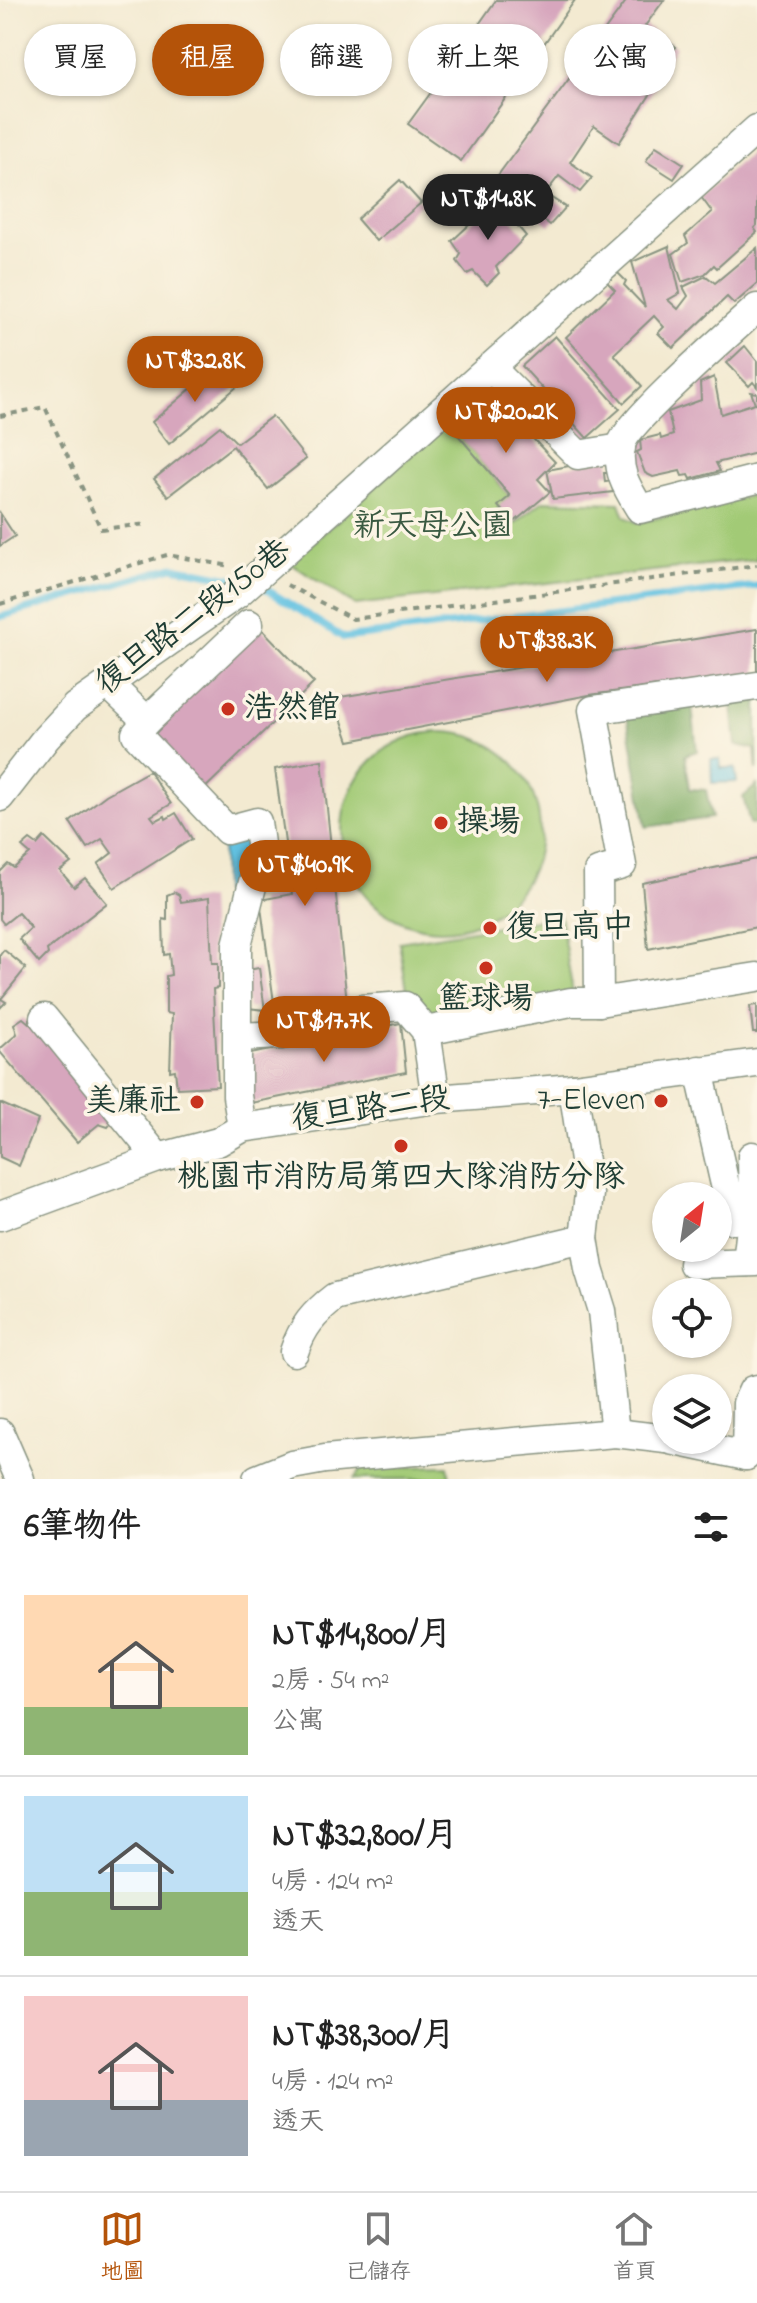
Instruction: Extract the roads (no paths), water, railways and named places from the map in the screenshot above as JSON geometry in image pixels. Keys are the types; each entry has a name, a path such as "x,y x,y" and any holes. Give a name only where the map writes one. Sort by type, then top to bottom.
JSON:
{"street":[{"name":"復旦路二段150巷","path":"0,797 46,738 75,707 238,593 757,129"},
{"path":"757,308 653,405 621,442 621,479 640,509 757,479"},
{"path":"491,368 578,455 621,448"},
{"path":"242,1128 237,1096 237,945 261,851 257,822 227,830 136,734 249,624"},
{"path":"108,684 147,721"},
{"path":"599,1002 598,872 622,865 593,710 757,686"},
{"path":"426,1031 571,1002 599,1002 757,977"},
{"path":"238,1037 281,1035 349,1021 362,1009 405,1006 426,1031 436,1099"},
{"path":"44,1018 158,1158"},
{"name":"復旦路二段","path":"0,1216 158,1158 218,1142 242,1128 436,1099 573,1088 757,1063"},
{"path":"699,1070 733,1220"},
{"path":"573,1088 589,1194 584,1238 589,1269 602,1311 615,1433"},
{"path":"693,1264 752,1262 752,1156"},
{"path":"294,1352 300,1333 314,1313 335,1297 584,1238"},
{"path":"721,1454 752,1462 747,1403 753,1390 757,1389"},
{"path":"0,1433 20,1479"},
{"path":"257,1479 292,1465 330,1469 615,1433 652,1438"}],"water":[{"path":"711,759 720,759 721,768 735,768 737,782 712,783"},
{"path":"247,833 253,865 239,875 244,893 223,892 222,835"}],"waterway":[{"path":"0,617 173,567 242,580"},
{"path":"258,584 344,638 757,586"}],"place":[{"name":"浩然館","path":"228,709"},
{"name":"操場","path":"441,823"},
{"name":"復旦高中","path":"490,928"},
{"name":"籃球場","path":"486,968"},
{"name":"7-Eleven","path":"661,1101"},
{"name":"美廉社","path":"197,1102"},
{"name":"桃園市消防局第四大隊消防分隊","path":"401,1146"}],"park label":[{"name":"新天母公園","path":"433,527"}]}
